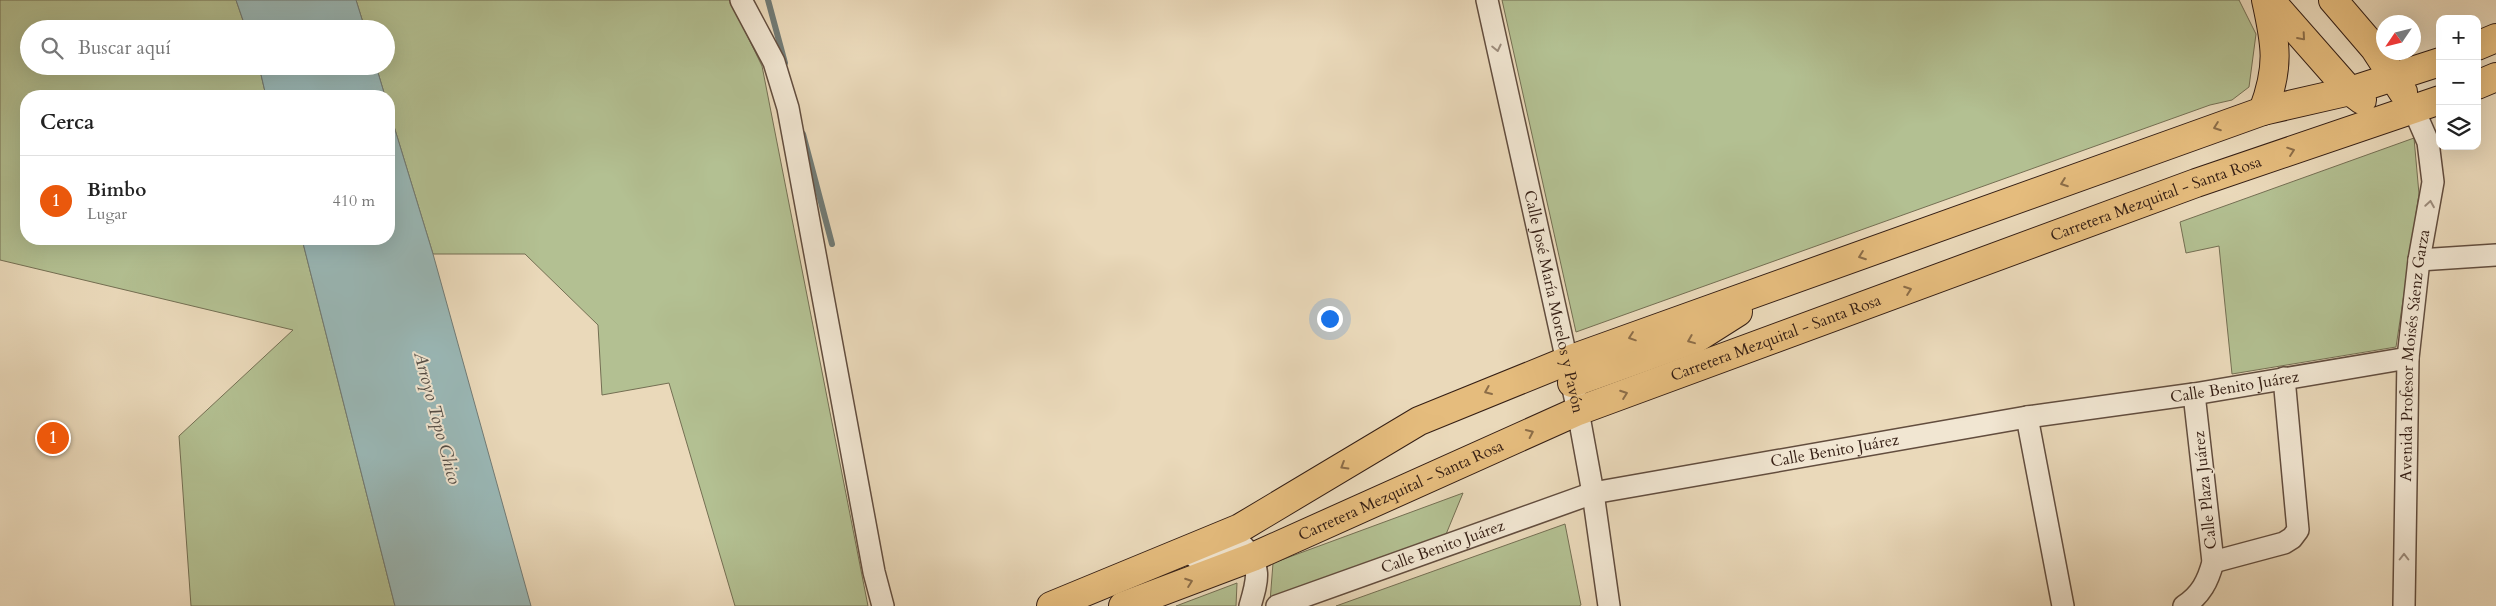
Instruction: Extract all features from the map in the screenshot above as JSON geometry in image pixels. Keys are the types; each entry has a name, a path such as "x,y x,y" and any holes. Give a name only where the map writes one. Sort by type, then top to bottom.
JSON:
{"main road":[{"path":"2263,111 2276,66 2273,33 2266,0"},
{"path":"2270,0 2350,91 2380,110 2405,113 2395,78 2375,49 2333,0"},
{"path":"2481,44 2496,38"},
{"name":"Carretera Mezquital - Santa Rosa","path":"1050,606 1240,528 1419,421 1569,372 1697,338 1777,286 2263,111 2350,91 2436,63"},
{"path":"2481,83 2496,77"},
{"name":"Carretera Mezquital - Santa Rosa","path":"1140,603 1253,557 1578,411 2196,183 2436,101"}],"street":[{"path":"741,0 774,62 788,108 874,572 883,606"},
{"name":"Calle José María Morelos y Pavón","path":"1487,0 1578,411 1594,493 1609,606"},
{"name":"Avenida Profesor Moisés Sáenz Garza","path":"2404,606 2408,358 2419,260 2433,182 2428,142 2405,113"},
{"path":"2419,260 2496,255"},
{"name":"Calle Benito Juárez","path":"1277,606 1594,493 2027,417 2194,394 2408,358"},
{"path":"2213,562 2284,543 2292,538 2298,530 2284,378"},
{"name":"Calle Plaza Juárez","path":"2184,606 2199,594 2208,580 2213,562 2194,394"},
{"path":"2027,417 2063,606"},
{"path":"1125,575 1242,545 1253,557 1257,573 1250,606"}],"green space":[{"path":"0,0 236,0 243,20 20,20 20,75 261,75 265,90 20,90 20,245 304,245 395,606 191,606 179,436 293,330 0,260"},
{"path":"356,0 730,0 762,66 868,606 735,606 669,383 602,395 598,325 525,254 433,254 395,130 395,90 383,90 379,75 395,75 395,20 362,20"},
{"path":"1502,0 2239,0 2256,34 2249,87 2232,100 2210,105 1576,332"},
{"path":"2414,138 2419,194 2396,347 2232,374 2219,246 2186,253 2180,222"},
{"path":"1463,493 1442,544 1270,602 1273,563"},
{"path":"1565,524 1581,605 1579,606 1336,606"},
{"path":"1237,583 1236,606 1176,606"}],"water":[{"path":"236,0 356,0 362,20 243,20"},
{"path":"261,75 379,75 383,90 265,90"},
{"name":"Arroyo Topo Chico","path":"395,130 433,254 531,606 395,606 304,245 395,245"}],"waterway":[{"path":"768,0 785,63"},
{"path":"803,134 832,244"}],"place":[{"name":"Bimbo","path":"53,438"}]}
